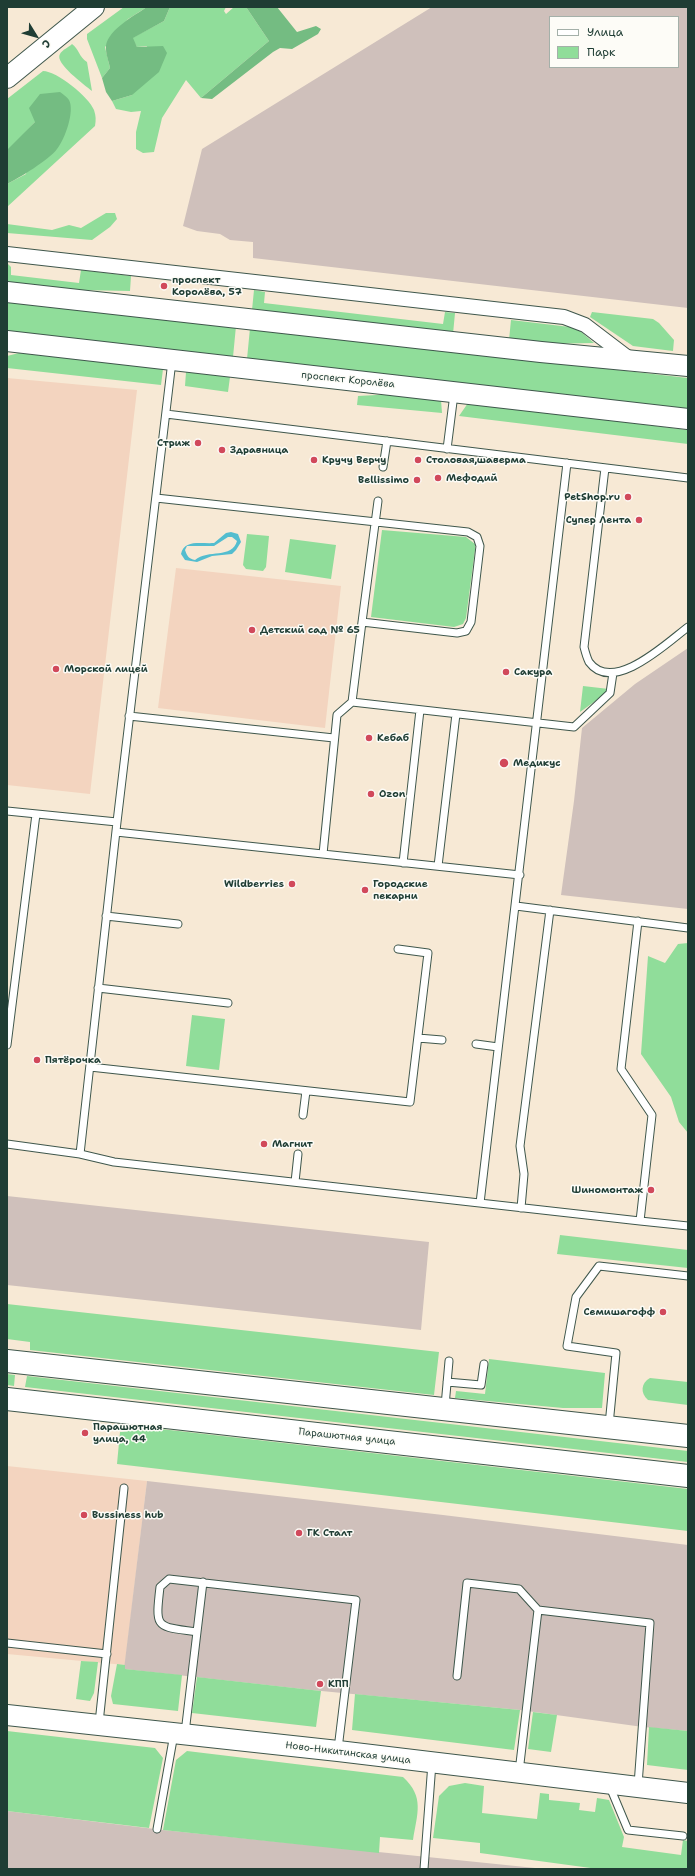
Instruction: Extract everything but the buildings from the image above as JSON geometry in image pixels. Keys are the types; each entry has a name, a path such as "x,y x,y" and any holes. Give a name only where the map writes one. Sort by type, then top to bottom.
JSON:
{"main road":[{"path":"7,1361 688,1436"},
{"name":"Парашютная улица","path":"7,1399 688,1476"}],"street":[{"path":"7,78 94,7"},
{"path":"7,254 564,317 585,325 631,360"},
{"path":"7,292 541,352 688,366"},
{"name":"проспект Королёва","path":"7,342 688,419"},
{"name":"Ново-Никитинская улица","path":"7,1715 338,1751 688,1793"}],"lane":[{"path":"80,1154 129,716 172,360"},
{"path":"447,449 454,392"},
{"path":"166,414 688,478"},
{"path":"383,467 387,441"},
{"path":"480,1203 520,875 536,723 567,463"},
{"path":"604,468 584,647 589,662 600,670 613,673 634,667 688,627"},
{"path":"156,498 468,532 477,538 480,546 474,603 471,622 466,631 457,633 362,622"},
{"path":"323,854 337,715 352,702 378,501"},
{"path":"352,702 574,728 610,693 613,673"},
{"path":"403,863 420,710"},
{"path":"438,866 456,714"},
{"path":"129,716 334,738"},
{"path":"7,811 117,822"},
{"path":"7,1045 36,814"},
{"path":"116,832 520,875"},
{"path":"516,906 688,928"},
{"path":"521,1208 524,1174 520,1146 550,910"},
{"path":"106,916 178,924"},
{"path":"638,921 621,1069 652,1115 640,1221"},
{"path":"90,1067 410,1102 428,953 398,949"},
{"path":"98,988 228,1003"},
{"path":"418,1038 442,1040"},
{"path":"476,1044 498,1046"},
{"path":"303,1115 306,1091"},
{"path":"7,1144 80,1154 114,1162 688,1226"},
{"path":"295,1182 298,1154"},
{"path":"609,1428 616,1353 567,1346 576,1297 599,1266 688,1276"},
{"path":"444,1410 449,1361"},
{"path":"447,1382 481,1385 484,1364"},
{"path":"99,1725 124,1488"},
{"path":"197,1632 165,1627 160,1624 157,1614 160,1586 164,1582 174,1579 356,1600 338,1751"},
{"path":"157,1829 180,1734 197,1632 203,1582"},
{"path":"457,1676 467,1583 519,1589 538,1610 650,1623 638,1787"},
{"path":"519,1772 538,1610"},
{"path":"7,1643 107,1654"},
{"path":"424,1869 432,1763"},
{"path":"608,1783 628,1830 683,1836"}],"shaded area":[{"path":"432,7 688,7 688,308 253,258 253,242 230,240 220,234 197,231 183,226 202,149"},
{"name":"Морской лицей","path":"7,378 137,390 90,794 7,785"},
{"name":"Детский сад № 65","path":"176,568 341,586 325,728 158,708"},
{"path":"688,648 688,909 561,895 582,728 635,684"},
{"path":"7,1196 429,1242 421,1330 7,1285"},
{"path":"7,1466 147,1481 125,1665 7,1654"},
{"path":"147,1481 688,1545 688,1731 643,1727 520,1710 311,1690 124,1669"},
{"path":"7,1811 163,1830 545,1869 7,1869"}],"green space":[{"path":"124,7 147,7 128,19 105,47 110,68 102,78 87,39 87,34"},
{"path":"147,7 170,7 164,21 133,38 137,47 163,46 167,53 159,72 132,95 112,101 106,92 102,78 110,68 106,51 107,43 115,30 128,19"},
{"path":"170,7 226,7 224,11 226,14 234,7 246,7 269,41 201,98 186,80 162,118 154,152 143,153 136,149 136,132 141,111 131,112 116,109 112,101 132,95 147,46 137,47 132,38 164,21"},
{"path":"246,7 277,7 297,32 316,26 321,29 318,34 292,49 280,48 273,52 212,99 201,98 269,41"},
{"path":"72,44 82,58 87,62 92,91 61,63 59,58 60,54"},
{"path":"43,71 56,75 64,80 86,98 94,110 96,118 95,126 7,207 7,184 26,174 35,122 8,151 7,99"},
{"path":"60,92 69,100 71,111 66,132 60,144 53,153 41,163 7,184 7,150 35,122 29,108 40,94"},
{"path":"106,213 115,213 117,219 110,227 92,240 7,233 7,224 52,230 69,225 81,228"},
{"path":"7,263 11,267 11,275 79,283 81,270 131,276 130,291 79,290 7,283"},
{"path":"254,290 265,292 264,303 443,324 445,312 455,313 453,334 252,310"},
{"path":"7,301 236,326 233,357 7,332"},
{"path":"592,312 653,319 659,323 674,340 673,351 633,346 590,317"},
{"path":"511,320 570,327 579,330 594,343 542,344 509,340"},
{"path":"250,328 688,378 688,410 247,359"},
{"path":"19,353 163,369 161,385 7,368 7,356"},
{"path":"186,372 230,377 228,392 185,386"},
{"path":"395,394 441,400 442,413 357,405 358,396"},
{"path":"468,403 688,430 688,444 459,416"},
{"path":"382,530 466,537 475,544 466,618 463,624 454,627 371,617"},
{"path":"247,534 269,536 266,567 263,571 246,569 243,565"},
{"path":"290,539 336,545 331,579 285,572"},
{"path":"583,686 609,689 608,692 580,712"},
{"path":"688,943 688,1133 679,1122 671,1097 641,1054 648,956 665,963 678,944"},
{"path":"192,1015 225,1019 219,1070 186,1066"},
{"path":"560,1235 688,1250 688,1268 557,1254"},
{"path":"7,1304 439,1352 434,1395 30,1350 30,1342 7,1339"},
{"path":"489,1359 605,1373 602,1408 563,1408 455,1398 456,1391 485,1394"},
{"path":"7,1374 15,1375 14,1386 7,1385"},
{"path":"27,1376 688,1451 688,1462 25,1387"},
{"path":"650,1378 688,1382 688,1405 648,1400 643,1391 643,1385"},
{"path":"152,1428 688,1489 688,1531 117,1464 120,1432"},
{"path":"81,1661 98,1662 94,1693 90,1701 76,1699"},
{"path":"117,1664 125,1665 125,1669 182,1675 178,1711 113,1704 111,1696"},
{"path":"197,1677 321,1691 316,1727 192,1713"},
{"path":"355,1694 520,1710 514,1750 352,1730"},
{"path":"533,1712 557,1715 551,1752 528,1749"},
{"path":"649,1727 688,1731 688,1770 647,1765"},
{"path":"7,1731 155,1748 163,1758 149,1828 7,1811"},
{"path":"187,1751 403,1777 410,1784 417,1799 418,1806 413,1840 380,1837 379,1853 163,1830 176,1760"},
{"path":"465,1783 484,1786 482,1813 537,1819 540,1793 549,1794 549,1800 580,1803 579,1810 595,1812 597,1798 609,1800 624,1837 622,1847 681,1855 683,1840 688,1841 688,1869 598,1869 480,1853 480,1843 433,1838 439,1796 449,1786"}],"water":[{"path":"231,532 238,534 241,542 232,554 212,556 197,562 185,560 181,554 183,549 189,544 214,543 226,533","holes":["228,537 232,537 237,541 234,547 225,552 206,555 195,560 188,557 185,550 187,546 214,546"]}],"place":[{"name":"проспект Королёва, 57","path":"164,286"},
{"name":"Стриж","path":"198,443"},
{"name":"Здравница","path":"222,450"},
{"name":"Кручу Верчу","path":"314,460"},
{"name":"Столовая,шаверма","path":"418,460"},
{"name":"Мефодий","path":"438,478"},
{"name":"Bellissimo","path":"417,480"},
{"name":"PetShop.ru","path":"628,497"},
{"name":"Супер Лента","path":"639,520"},
{"name":"Детский сад № 65","path":"252,630"},
{"name":"Морской лицей","path":"56,669"},
{"name":"Сакура","path":"506,672"},
{"name":"Кебаб","path":"369,738"},
{"name":"Медикус","path":"504,763"},
{"name":"Ozon","path":"371,794"},
{"name":"Wildberries","path":"292,884"},
{"name":"Городские пекарни","path":"365,890"},
{"name":"Пятёрочка","path":"37,1060"},
{"name":"Магнит","path":"264,1144"},
{"name":"Шиномонтаж","path":"651,1190"},
{"name":"Семишагофф","path":"663,1312"},
{"name":"Парашютная улица, 44","path":"85,1433"},
{"name":"Bussiness hub","path":"84,1515"},
{"name":"ГК Сталт","path":"299,1533"},
{"name":"КПП","path":"320,1684"}]}
